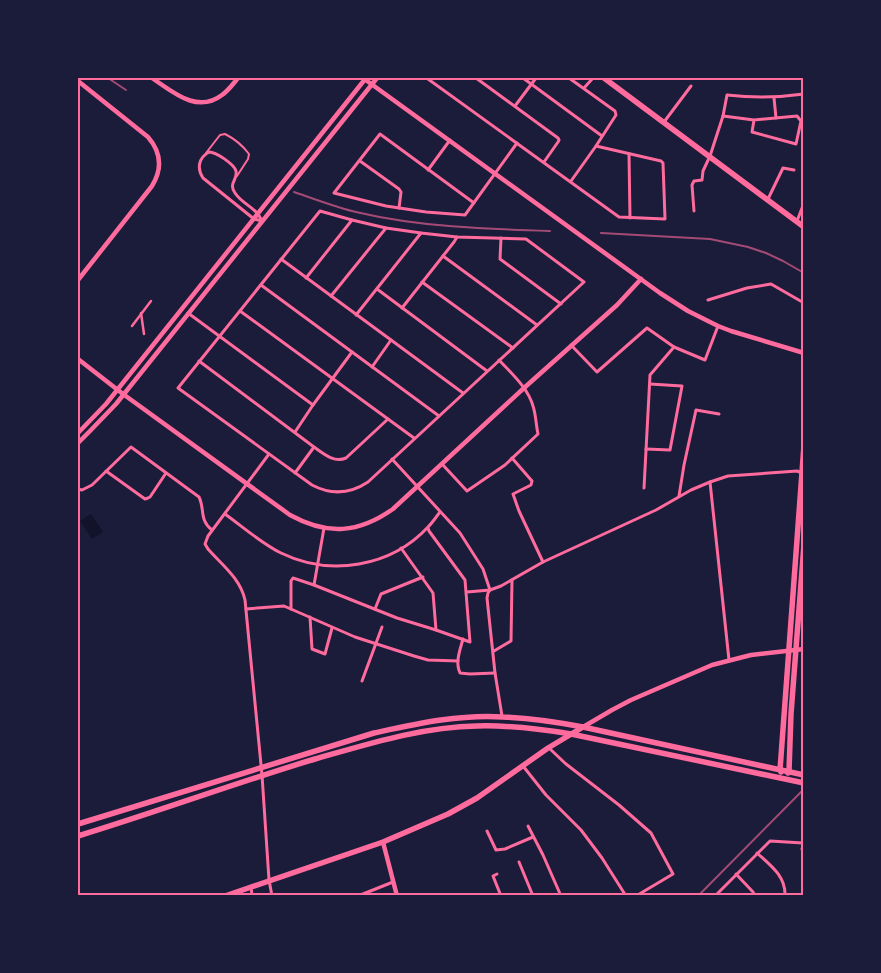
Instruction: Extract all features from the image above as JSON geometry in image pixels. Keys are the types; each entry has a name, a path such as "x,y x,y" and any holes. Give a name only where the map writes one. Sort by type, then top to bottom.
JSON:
{"highway":[{"path":"604,78 804,227"},
{"path":"784,779 789,771 792,650 804,444"},
{"path":"784,779 780,770 804,544"},
{"path":"78,824 374,733 420,723 458,718 502,716 556,722 804,775"},
{"path":"78,836 262,775 370,743 421,732 478,726 538,729 571,734 803,783"},
{"path":"227,895 383,842 460,808 548,748 583,727"}],"street":[{"path":"152,78 178,96 191,101 205,102 221,96 238,78"},
{"path":"78,433 106,404 365,78 640,279 688,311 731,331 804,353"},
{"path":"78,443 124,394 377,78"},
{"path":"427,78 619,217 664,219 663,163 596,146"},
{"path":"476,78 559,140 544,162"},
{"path":"523,78 602,136"},
{"path":"515,106 536,78"},
{"path":"569,78 616,113 596,146 571,181"},
{"path":"584,88 593,78"},
{"path":"78,82 148,136 156,147 159,165 157,176 152,186 78,280"},
{"path":"664,122 692,86"},
{"path":"694,210 693,183 697,180 702,180 703,171 723,116 727,95 774,98 804,94"},
{"path":"774,98 776,118"},
{"path":"723,116 754,120 797,116 801,121 796,144 752,132 754,120"},
{"path":"474,203 380,134 334,193 386,206 465,215 474,203 496,173 517,143"},
{"path":"428,170 450,140"},
{"path":"209,152 216,153 234,166 237,172 233,181 236,194 258,213 262,221 254,219 203,178 200,174 199,164 205,155 209,152"},
{"path":"628,154 630,218"},
{"path":"360,161 400,189 400,208"},
{"path":"768,200 783,168 794,170"},
{"path":"796,222 804,203"},
{"path":"320,211 386,228 457,236 526,239 584,282 368,482 355,489 340,492 327,491 319,489 295,473 178,388 320,211"},
{"path":"306,278 352,220"},
{"path":"331,296 386,228"},
{"path":"356,315 421,233"},
{"path":"402,308 457,236"},
{"path":"501,238 500,259 560,304"},
{"path":"443,256 537,325"},
{"path":"281,259 463,393"},
{"path":"78,359 117,390 290,516 302,522 324,528 354,528 381,518 393,509 617,305 640,279"},
{"path":"422,282 513,348"},
{"path":"708,300 747,288 771,284 804,303"},
{"path":"261,285 439,416"},
{"path":"377,289 488,370"},
{"path":"132,326 150,301"},
{"path":"240,311 414,438"},
{"path":"142,313 144,334"},
{"path":"188,313 313,405"},
{"path":"571,345 597,372 647,328 674,347 705,360 718,326"},
{"path":"372,367 391,340"},
{"path":"644,488 650,375 674,347"},
{"path":"295,432 352,352"},
{"path":"442,464 466,492 505,465 538,434 534,406 524,388 499,360"},
{"path":"199,362 330,458 343,459 388,419"},
{"path":"646,449 670,450 682,386 650,384"},
{"path":"679,497 696,410 719,414"},
{"path":"78,489 86,489 131,447 201,498 202,515 208,527 212,530"},
{"path":"295,473 314,447"},
{"path":"268,454 212,530 207,538 206,547 236,579 244,592 262,768 269,880 272,896"},
{"path":"512,458 532,481 532,485 513,494 543,562"},
{"path":"392,459 460,533 483,568 490,590 487,598 495,673 502,716"},
{"path":"106,471 144,499 150,496 166,473"},
{"path":"467,592 490,590 543,562 656,510 691,490 710,482 728,476 797,471 803,473"},
{"path":"710,482 729,660"},
{"path":"225,514 280,552 303,562 340,566 360,564 383,558 402,548 428,528 440,512"},
{"path":"314,585 324,528"},
{"path":"292,609 291,581 293,578 397,618 470,642 465,580 428,528"},
{"path":"402,548 433,592 436,630"},
{"path":"375,610 381,594 422,577"},
{"path":"494,651 511,640 512,580"},
{"path":"246,609 284,606 332,628 428,660 458,661"},
{"path":"310,617 312,649 326,654 332,628"},
{"path":"362,681 382,627"},
{"path":"463,639 458,661 460,673 495,673"},
{"path":"583,727 612,710 704,668 750,655 804,649"},
{"path":"548,748 651,833 673,874 636,896"},
{"path":"522,766 546,795 581,830 602,858 626,896"},
{"path":"528,826 561,896"},
{"path":"487,831 496,850 505,849 533,837"},
{"path":"717,895 770,841 803,843 802,849 804,853"},
{"path":"383,842 397,896"},
{"path":"757,853 773,867 782,879 785,896"},
{"path":"519,862 533,896"},
{"path":"497,874 493,876 501,896"},
{"path":"736,874 755,896"},
{"path":"358,896 394,882"},
{"path":"251,886 252,896"}],"lane":[{"path":"205,155 220,135 224,134 230,137 249,154 248,159 236,176"}],"shaded area":[{"path":"91,514 103,532 92,539 80,521"}],"railway":[{"path":"108,78 126,90"},
{"path":"294,192 348,210 404,221 477,228 550,231"},
{"path":"601,233 710,239 766,253 804,273"},
{"path":"698,896 804,789"}]}
